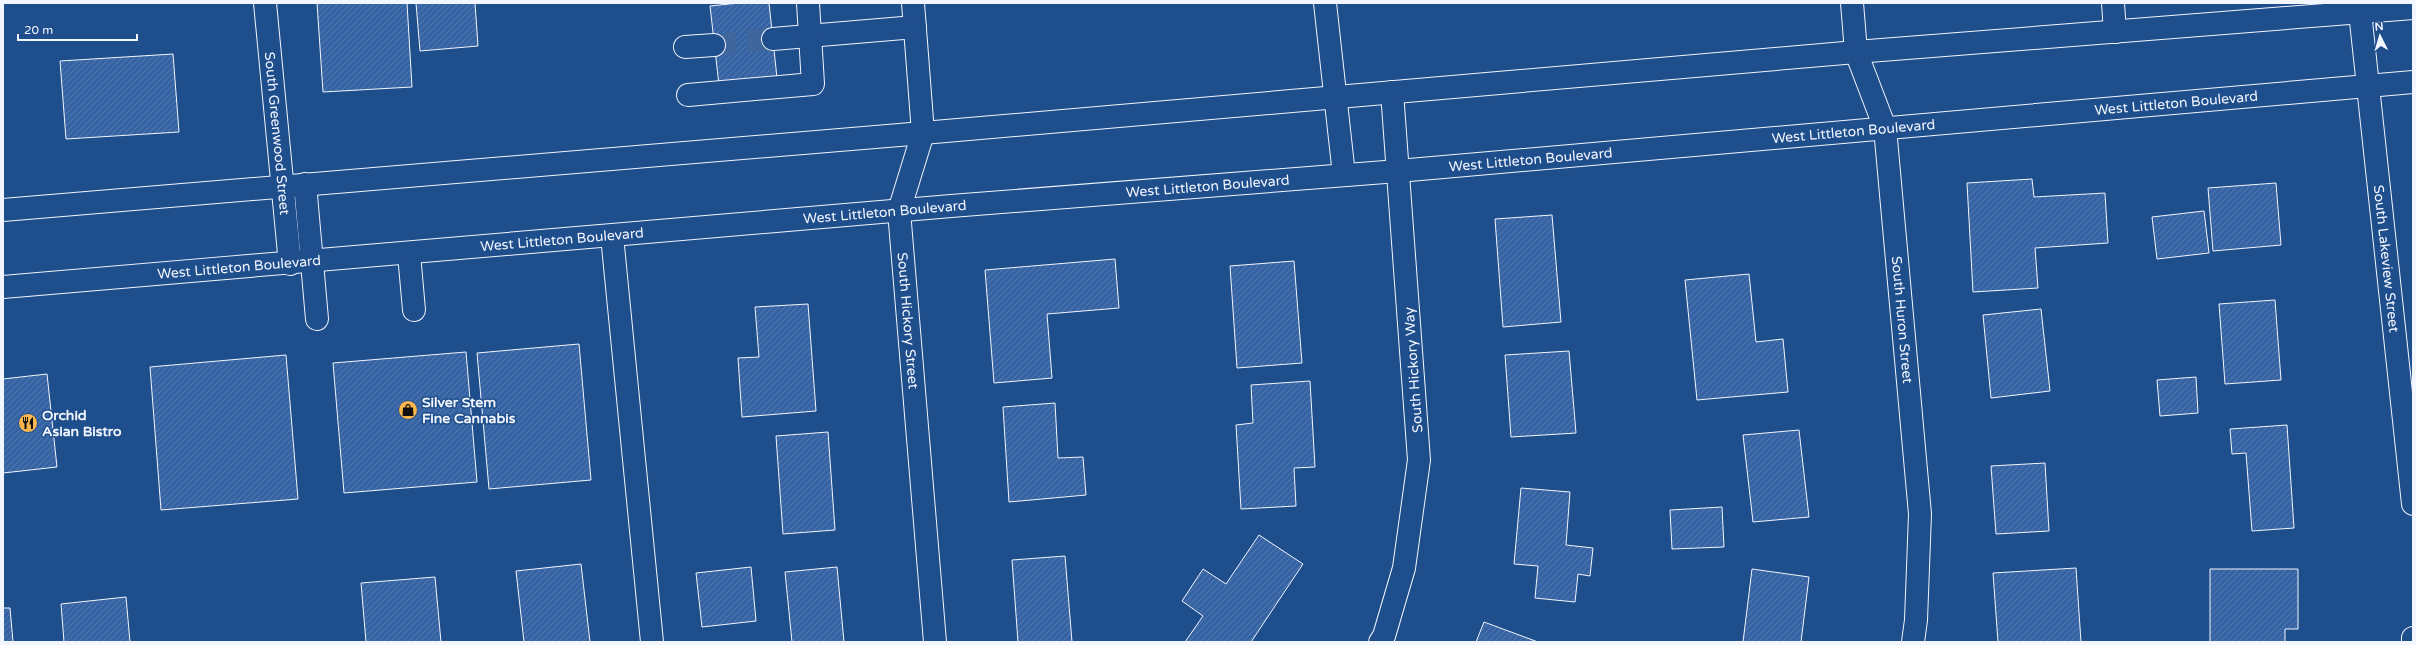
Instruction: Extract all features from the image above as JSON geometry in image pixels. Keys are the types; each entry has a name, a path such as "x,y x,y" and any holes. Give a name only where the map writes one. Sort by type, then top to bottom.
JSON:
{"main road":[{"name":"South Greenwood Street","path":"265,3 290,264"},
{"path":"688,95 813,84 808,3"},
{"name":"South Hickory Street","path":"913,3 923,134 899,211 935,642"},
{"path":"1325,3 1344,175"},
{"name":"South Huron Street","path":"1852,3 1856,52 1885,128 1920,514 1916,620 1913,642"},
{"path":"2113,3 2115,32"},
{"path":"3,210 923,134 1856,52 2360,12 2407,6"},
{"name":"South Lakeview Street","path":"2360,12 2366,86 2413,504"},
{"path":"773,39 915,26"},
{"path":"685,47 714,45"},
{"name":"West Littleton Boulevard","path":"3,287 409,254 899,211 1398,171 2413,82"},
{"name":"South Hickory Way","path":"1380,642 1384,636 1404,568 1419,460 1392,92"},
{"path":"305,184 317,319"},
{"path":"612,236 652,642"},
{"path":"409,254 414,310"}],"building":[{"path":"317,3 407,3 412,87 323,92"},
{"path":"416,3 475,3 478,46 420,51"},
{"path":"739,3 769,3 777,78 719,85 710,6"},
{"path":"173,54 179,132 66,139 60,61"},
{"path":"2032,179 2034,197 2105,193 2108,243 2035,248 2038,288 1973,292 1967,183"},
{"path":"2276,183 2281,245 2213,251 2208,188"},
{"path":"2204,211 2209,253 2157,259 2152,217"},
{"path":"1552,215 1561,322 1503,327 1495,219"},
{"path":"1115,259 1119,308 1047,314 1052,378 994,383 985,270"},
{"path":"1294,261 1302,363 1237,368 1230,266"},
{"path":"1749,274 1756,342 1783,339 1788,392 1697,400 1685,280"},
{"path":"2275,300 2281,380 2225,384 2219,304"},
{"path":"808,304 816,411 742,417 738,358 759,357 755,307"},
{"path":"2041,309 2050,391 1991,398 1983,315"},
{"path":"579,344 591,480 489,489 477,353"},
{"path":"1569,351 1576,433 1511,437 1505,355"},
{"path":"466,352 477,482 344,493 333,363"},
{"path":"286,355 298,499 161,510 150,367"},
{"name":"Orchid Asian Bistro","path":"47,374 57,467 3,473 3,379"},
{"path":"2196,377 2198,413 2160,416 2157,380"},
{"path":"1310,381 1315,467 1294,468 1296,506 1241,509 1236,425 1253,423 1251,385"},
{"path":"1055,403 1058,458 1083,457 1086,495 1009,502 1003,407"},
{"path":"2287,425 2294,528 2252,531 2246,453 2232,454 2230,429"},
{"path":"1799,430 1809,517 1753,522 1743,435"},
{"path":"828,432 835,530 783,534 776,436"},
{"path":"2045,463 2049,531 1996,534 1991,466"},
{"path":"1521,488 1570,492 1566,545 1593,548 1590,576 1578,574 1575,602 1535,598 1538,566 1514,564"},
{"path":"1722,507 1724,547 1672,549 1670,510"},
{"path":"1259,535 1303,564 1251,642 1185,642 1203,616 1182,601 1203,569 1226,584"},
{"path":"1065,556 1072,642 1018,642 1012,560"},
{"path":"581,564 590,642 524,642 516,571"},
{"path":"751,567 756,621 702,627 696,573"},
{"path":"837,567 844,642 792,642 785,572"},
{"path":"2076,568 2081,642 1998,642 1993,573"},
{"path":"1752,569 1809,577 1801,642 1743,642"},
{"path":"2210,569 2298,569 2298,629 2285,629 2285,642 2210,642"},
{"path":"435,577 441,642 366,642 361,583"},
{"path":"126,597 130,642 64,642 61,604"},
{"path":"3,608 10,608 13,642 3,642"},
{"path":"1484,622 1538,642 1476,642"}],"tunnel":[{"path":"714,45 773,39"}],"place":[{"name":"Silver Stem Fine Cannabis","path":"408,410"},
{"name":"Orchid Asian Bistro","path":"28,423"}]}
